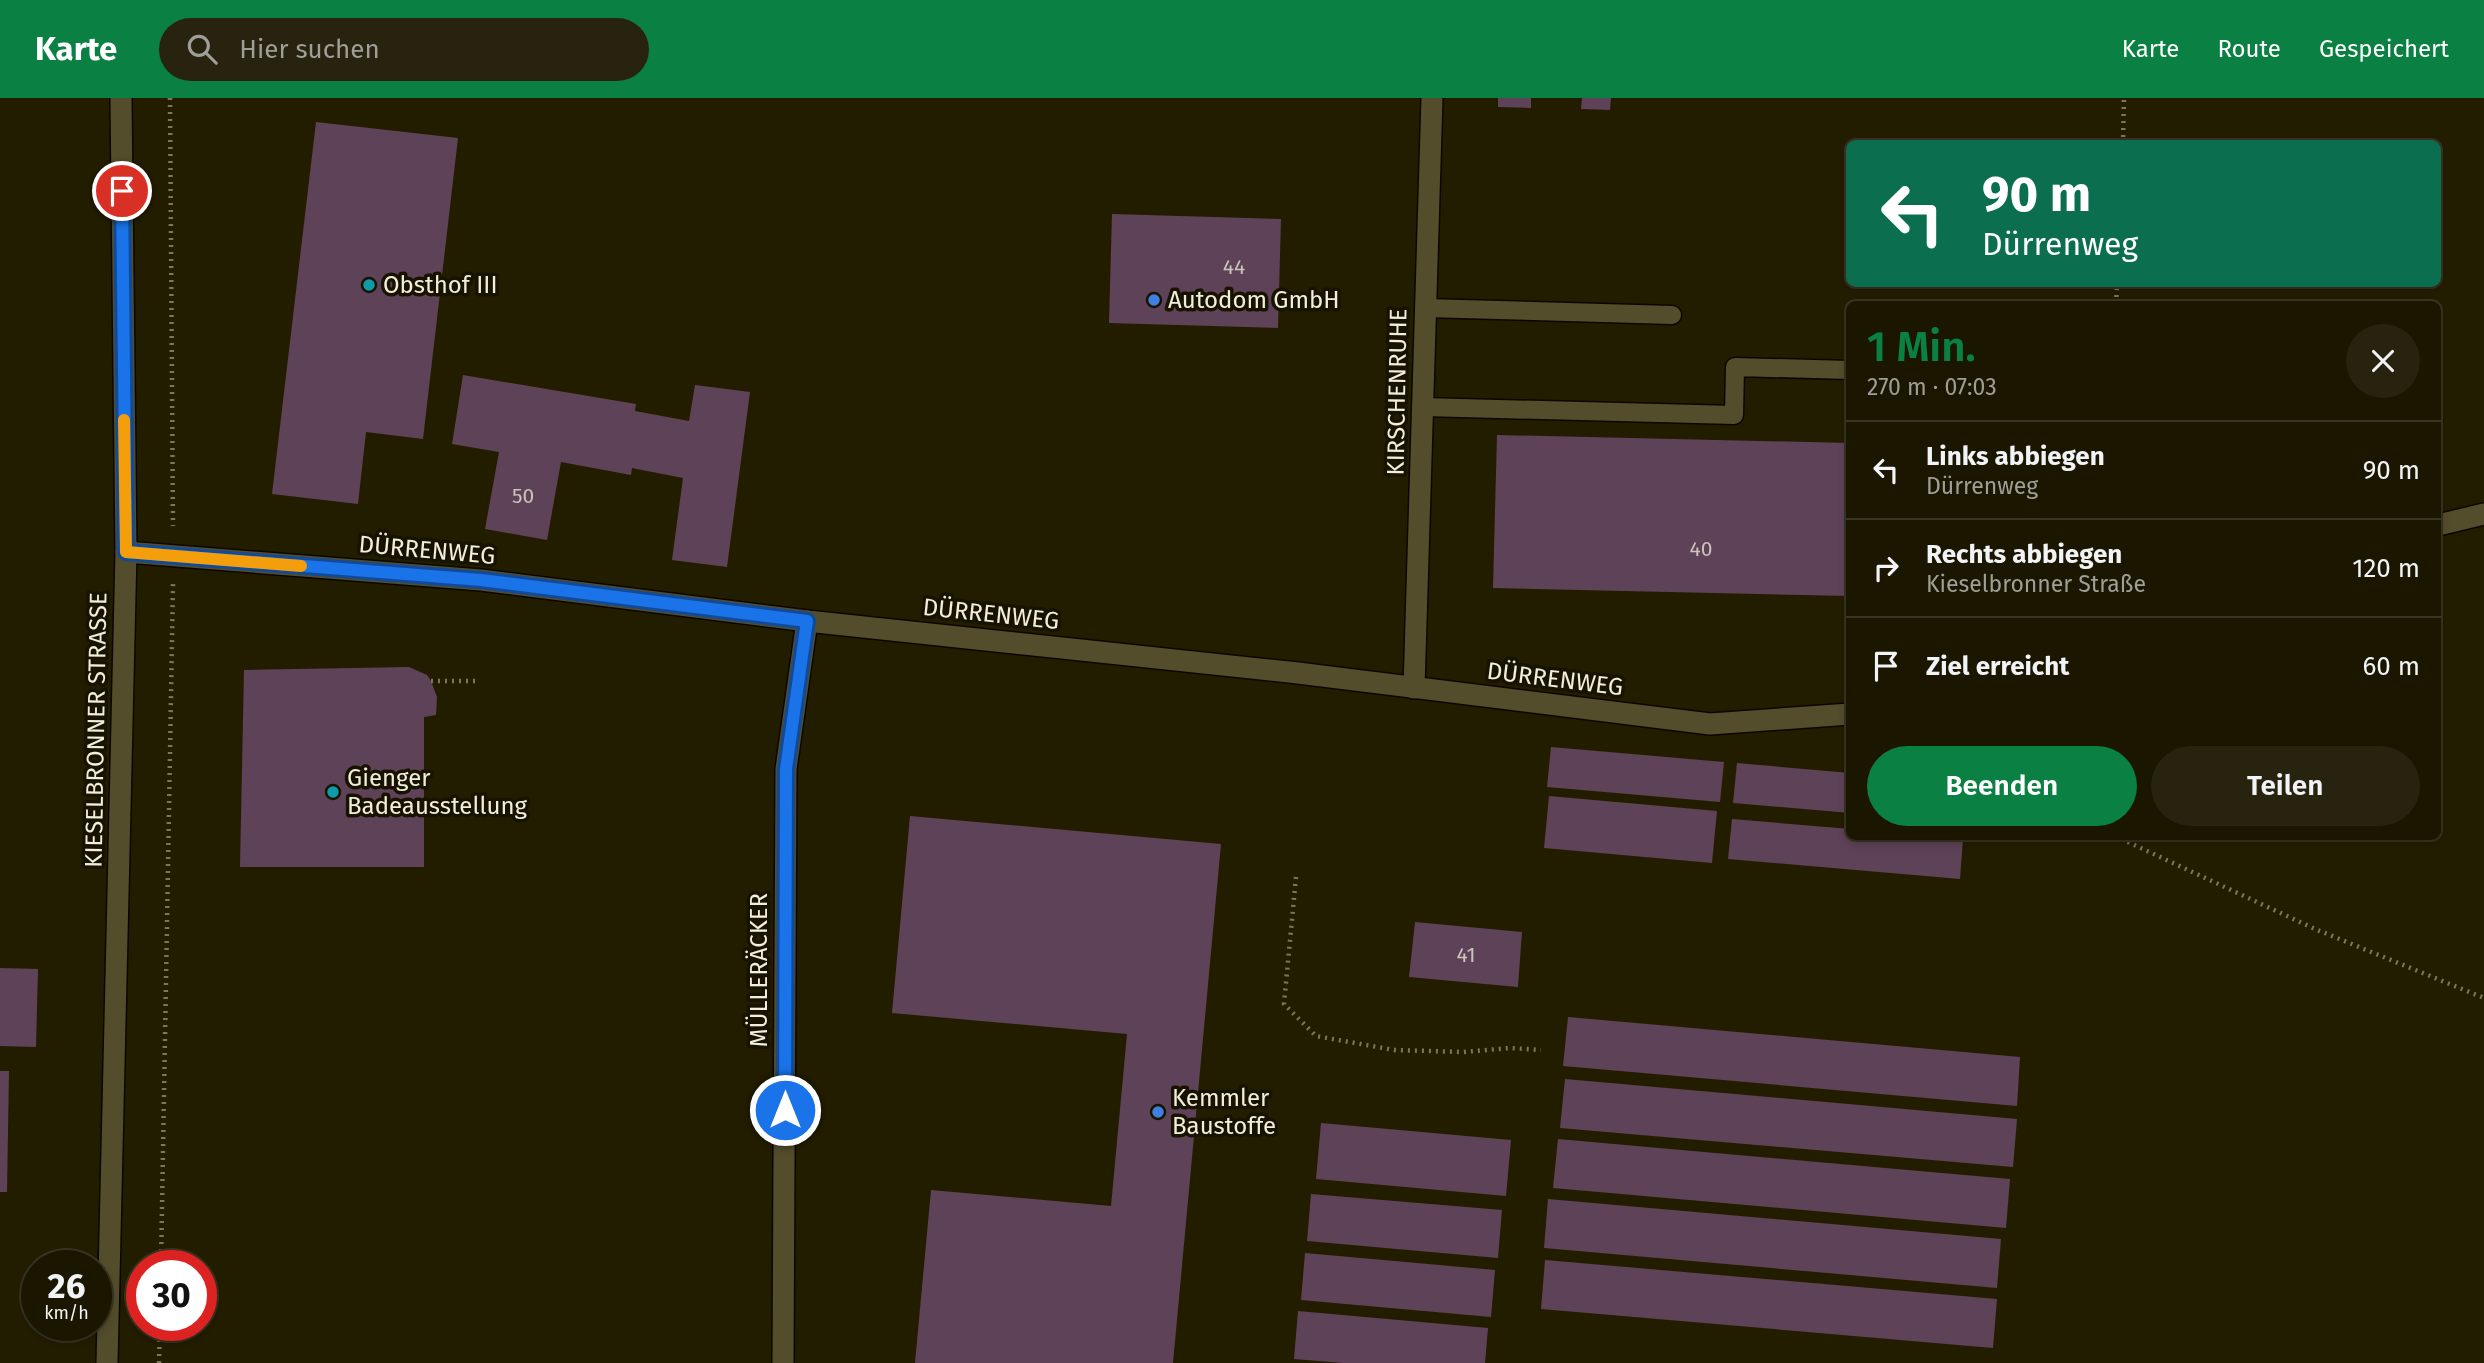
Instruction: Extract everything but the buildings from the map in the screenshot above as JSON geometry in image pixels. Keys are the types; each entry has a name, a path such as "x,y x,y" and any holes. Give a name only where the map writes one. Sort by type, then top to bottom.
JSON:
{"street":[{"name":"KIESELBRONNER STRASSE","path":"107,1363 126,552 121,98"},
{"name":"KIRSCHENRUHE","path":"1414,688 1432,98"},
{"path":"2441,524 2484,514"},
{"name":"DÜRRENWEG","path":"126,552 481,580 807,621 1298,673 1710,724 1846,714"},
{"name":"MÜLLERÄCKER","path":"783,1363 786,769 807,621"}],"lane":[{"path":"1425,309 1671,314"},
{"path":"1423,407 1734,415 1735,368 1846,370"}],"path":[{"path":"161,1250 173,556 170,98"},
{"path":"2123,140 2124,98"},
{"path":"431,681 479,681"},
{"path":"2124,840 2315,929 2484,998"},
{"path":"1296,877 1284,1004 1316,1036 1394,1050 1541,1050"},
{"path":"159,1363 160,1341"}],"slow traffic":[{"path":"124,420 126,552 301,566"}],"place":[{"name":"Obsthof III","path":"369,285"},
{"name":"Autodom GmbH","path":"1154,300"},
{"name":"Gienger Badeausstellung","path":"333,792"},
{"name":"Kemmler Baustoffe","path":"1158,1112"}],"route":[{"path":"122,191 126,552 481,580 807,621 786,769 785,1110"}]}
